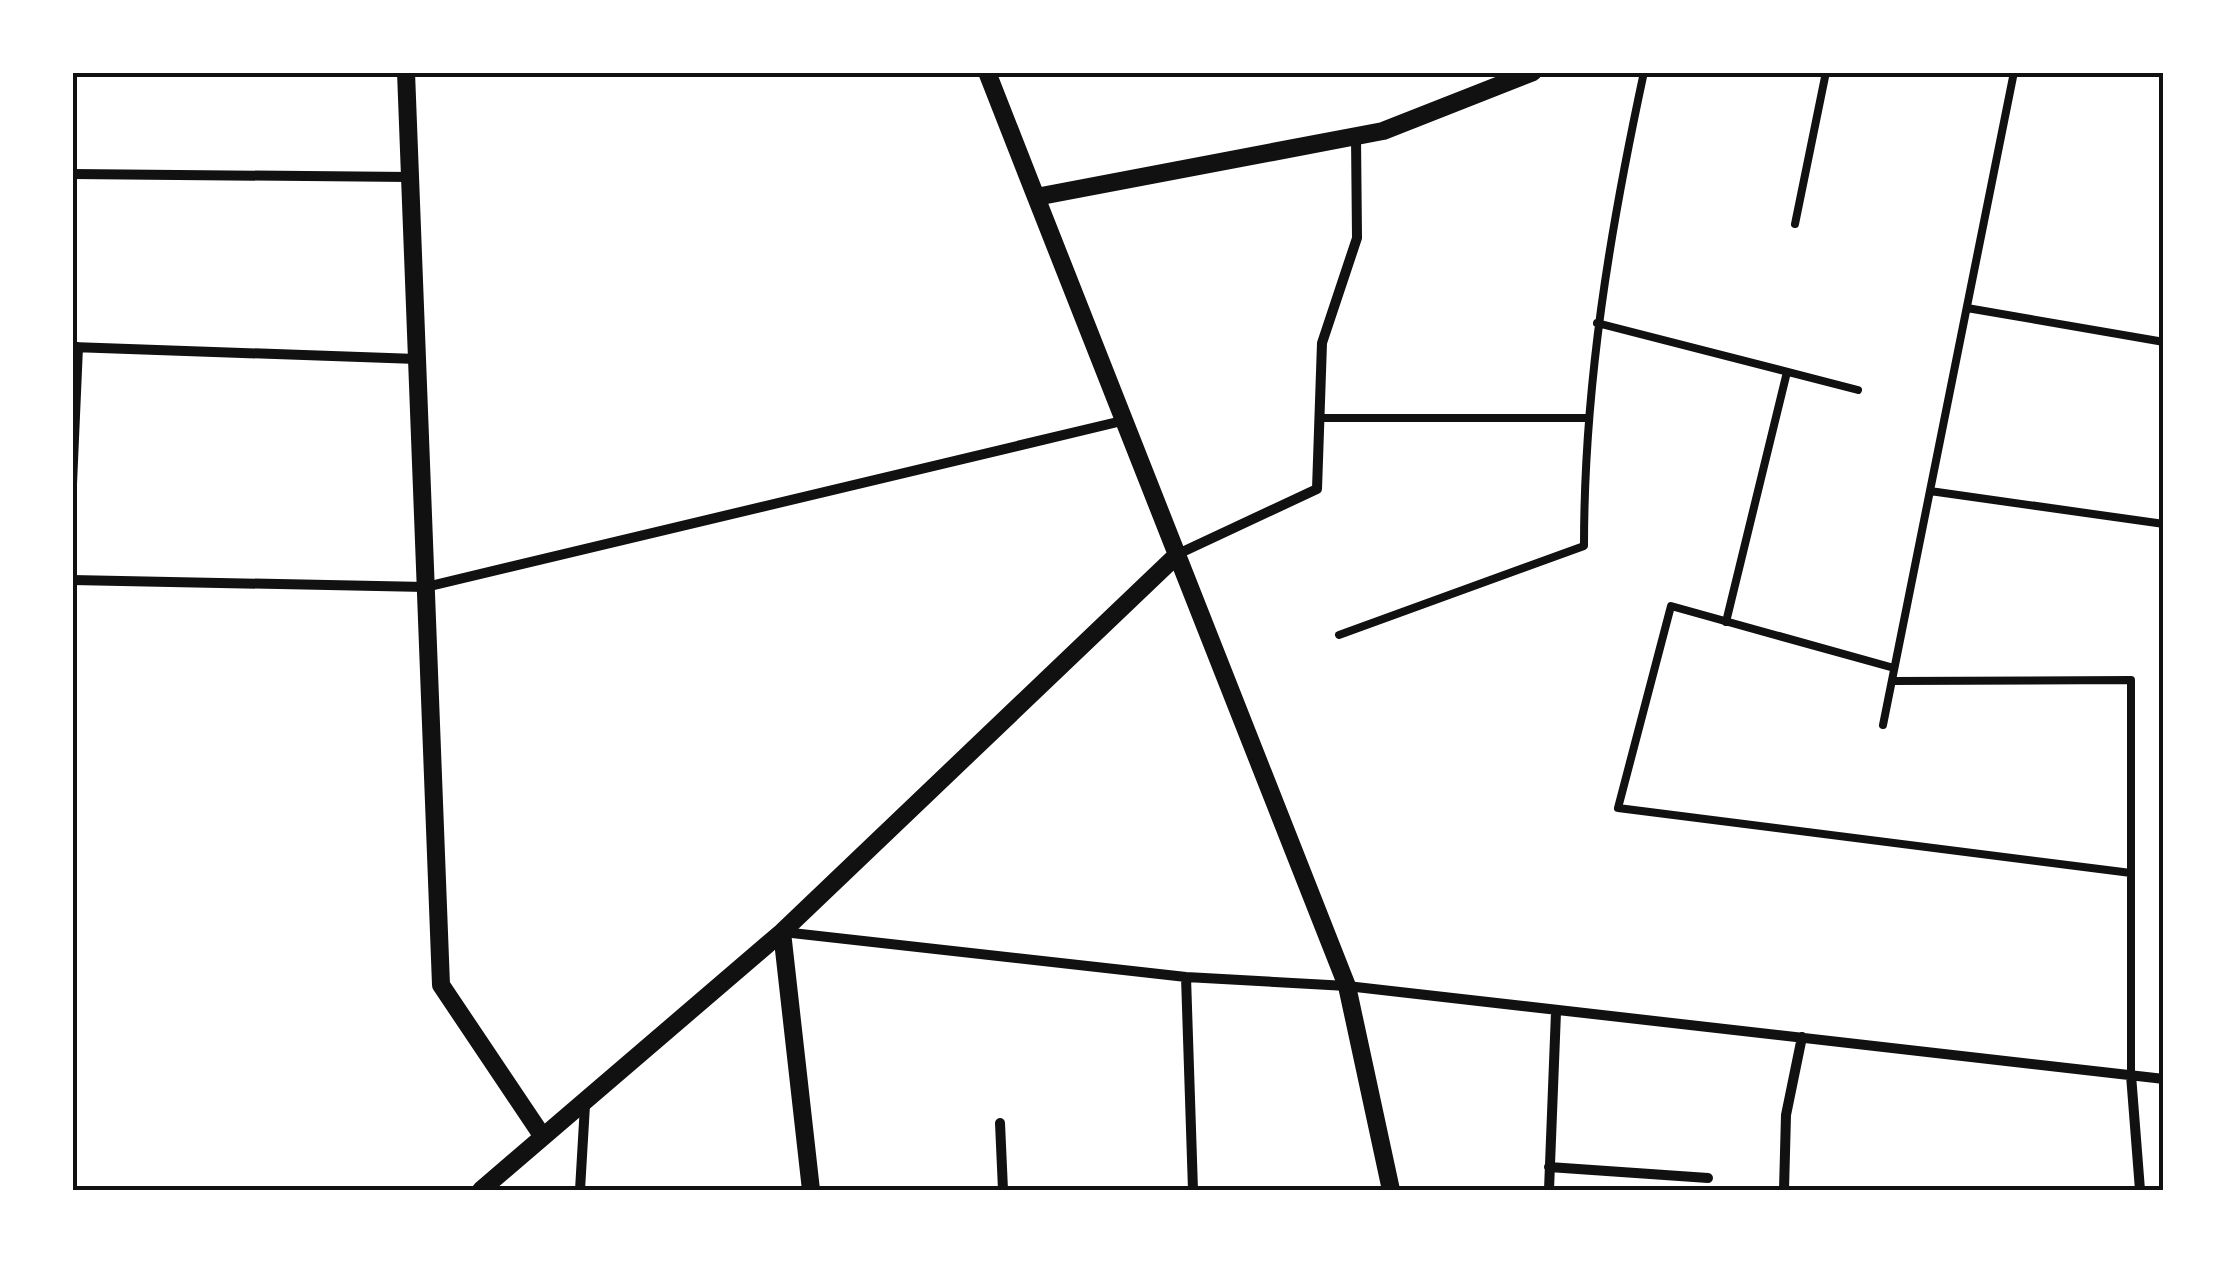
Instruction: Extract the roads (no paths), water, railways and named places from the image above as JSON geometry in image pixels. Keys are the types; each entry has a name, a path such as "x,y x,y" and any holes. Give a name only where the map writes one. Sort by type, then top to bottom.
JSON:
{"street":[{"path":"406,72 441,985 543,1137"},
{"path":"986,72 1347,986 1392,1190"},
{"path":"1036,197 1383,131 1533,72"},
{"path":"481,1190 585,1105 782,932 1178,554 1317,489 1322,343 1356,238 1356,136"},
{"path":"72,174 410,177"},
{"path":"72,484 75,347 417,359"},
{"path":"72,580 426,587 1126,420"},
{"path":"782,932 1186,977 1347,986 2164,1078"},
{"path":"782,932 811,1190"},
{"path":"1186,977 1193,1190"},
{"path":"1549,1190 1556,1012"},
{"path":"1784,1190 1786,1115 1802,1037"},
{"path":"2132,1075 2140,1190"},
{"path":"580,1190 585,1105"},
{"path":"1000,1123 1003,1190"},
{"path":"1549,1167 1708,1178"}],"lane":[{"path":"1339,635 1584,546 1587,418 1597,324 1644,72"},
{"path":"1795,224 1826,72"},
{"path":"1884,724 2014,72"},
{"path":"1967,308 2164,342"},
{"path":"1597,324 1858,390"},
{"path":"1726,622 1787,372"},
{"path":"1320,418 1587,418"},
{"path":"1930,491 2164,524"},
{"path":"1894,668 1670,606 1618,808 2132,874"},
{"path":"1892,681 2131,680 2132,1075"}]}
